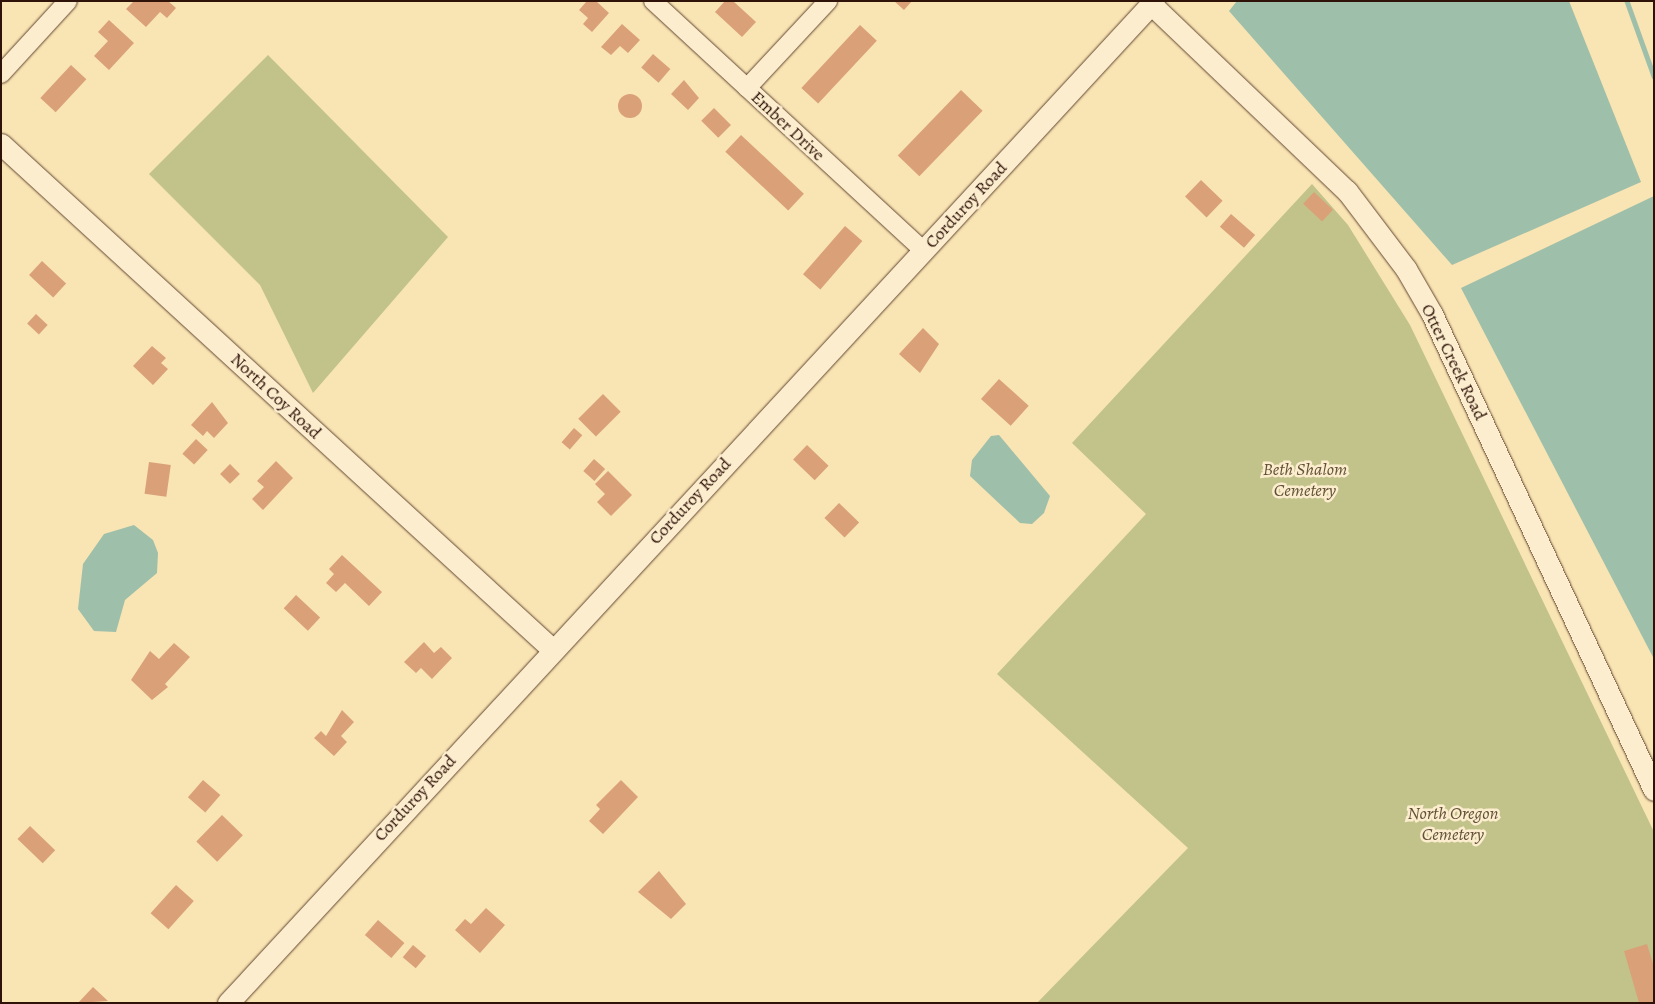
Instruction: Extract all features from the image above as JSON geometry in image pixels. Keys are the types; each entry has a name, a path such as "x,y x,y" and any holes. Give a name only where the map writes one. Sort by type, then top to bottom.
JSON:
{"street":[{"path":"1,74 68,1"},
{"name":"Ember Drive","path":"653,1 924,251"},
{"path":"747,88 828,1"},
{"name":"Corduroy Road","path":"228,1003 552,649 924,251 1152,3"},
{"name":"Otter Creek Road","path":"1152,3 1347,191 1406,269 1429,308 1654,790"},
{"name":"North Coy Road","path":"1,144 552,649"}],"green space":[{"path":"268,55 448,237 313,393 260,285 149,174"},
{"path":"1312,184 1348,225 1410,325 1654,832 1654,1003 1037,1003 1188,848 997,674 1146,514 1072,443"}],"shaded area":[{"path":"1237,1 1569,1 1641,182 1452,265 1229,11"},
{"path":"1654,196 1654,659 1461,288"},
{"path":"999,435 1050,496 1044,513 1032,524 1020,523 970,476 972,460 991,436"},
{"path":"134,525 153,540 158,553 157,573 125,600 116,632 94,631 78,609 83,564 104,534"}],"building":[{"path":"134,1 168,1 176,8 167,18 160,12 146,27 126,9"},
{"path":"587,1 596,1 609,13 592,32 583,24 588,18 579,10"},
{"path":"725,1 733,1 756,22 742,37 715,12"},
{"path":"894,1 912,1 904,10"},
{"path":"109,20 134,43 109,70 94,56 108,41 98,32"},
{"path":"622,24 640,40 628,53 620,46 611,55 601,47"},
{"path":"860,25 877,41 818,104 801,88"},
{"path":"653,54 670,69 659,83 641,68"},
{"path":"71,65 86,79 56,112 40,98"},
{"path":"684,80 699,98 688,110 671,94"},
{"path":"961,90 983,111 919,176 898,155"},
{"path":"630,94 639,97 642,106 639,115 630,118 621,115 618,106 621,97"},
{"path":"714,108 731,125 718,138 701,121"},
{"path":"741,135 804,194 788,210 725,152"},
{"path":"1201,180 1223,201 1207,217 1185,197"},
{"path":"1314,192 1333,210 1322,221 1303,204"},
{"path":"1231,214 1255,235 1244,248 1220,227"},
{"path":"845,226 862,241 820,289 803,274"},
{"path":"42,261 66,284 53,297 29,275"},
{"path":"36,314 48,325 39,334 27,324"},
{"path":"923,328 939,344 920,373 899,354"},
{"path":"152,346 166,358 161,363 168,369 153,385 133,366"},
{"path":"999,379 1029,406 1011,426 981,399"},
{"path":"603,394 621,412 596,436 578,419"},
{"path":"212,402 228,423 214,438 207,431 203,436 191,425"},
{"path":"574,428 582,435 570,450 562,442"},
{"path":"196,439 208,450 194,465 182,454"},
{"path":"807,445 829,466 815,480 793,459"},
{"path":"594,459 605,469 594,481 583,471"},
{"path":"276,461 293,478 263,510 252,499 264,487 257,481"},
{"path":"149,462 171,465 166,497 145,494"},
{"path":"230,464 240,474 230,484 220,474"},
{"path":"608,471 632,495 611,516 597,502 605,494 595,484"},
{"path":"839,503 859,522 845,538 824,518"},
{"path":"342,555 382,592 369,606 345,583 336,592 326,583 334,574 329,569"},
{"path":"296,595 320,618 308,631 284,608"},
{"path":"424,642 434,653 441,647 452,658 432,679 421,668 416,673 404,662"},
{"path":"174,643 190,657 165,684 168,687 152,700 131,680 150,651 159,659"},
{"path":"342,710 354,722 341,736 347,742 334,756 314,738 321,731 326,736"},
{"path":"203,780 220,795 205,812 188,797"},
{"path":"621,780 638,797 603,834 589,821 600,809 596,805"},
{"path":"222,815 243,835 217,862 196,842"},
{"path":"30,826 55,850 43,863 17,839"},
{"path":"659,871 686,904 671,919 638,892"},
{"path":"176,885 194,901 168,929 151,913"},
{"path":"486,908 505,925 480,953 455,930 465,919 471,924"},
{"path":"378,920 404,943 391,958 365,935"},
{"path":"1647,944 1654,967 1654,1003 1639,1003 1624,951"},
{"path":"413,945 426,956 416,968 403,957"},
{"path":"93,987 108,1001 78,1003"}],"waterway":[{"path":"1627,1 1654,76"}],"park label":[{"name":"Beth Shalom Cemetery","path":"1305,480"},
{"name":"North Oregon Cemetery","path":"1453,824"}]}
